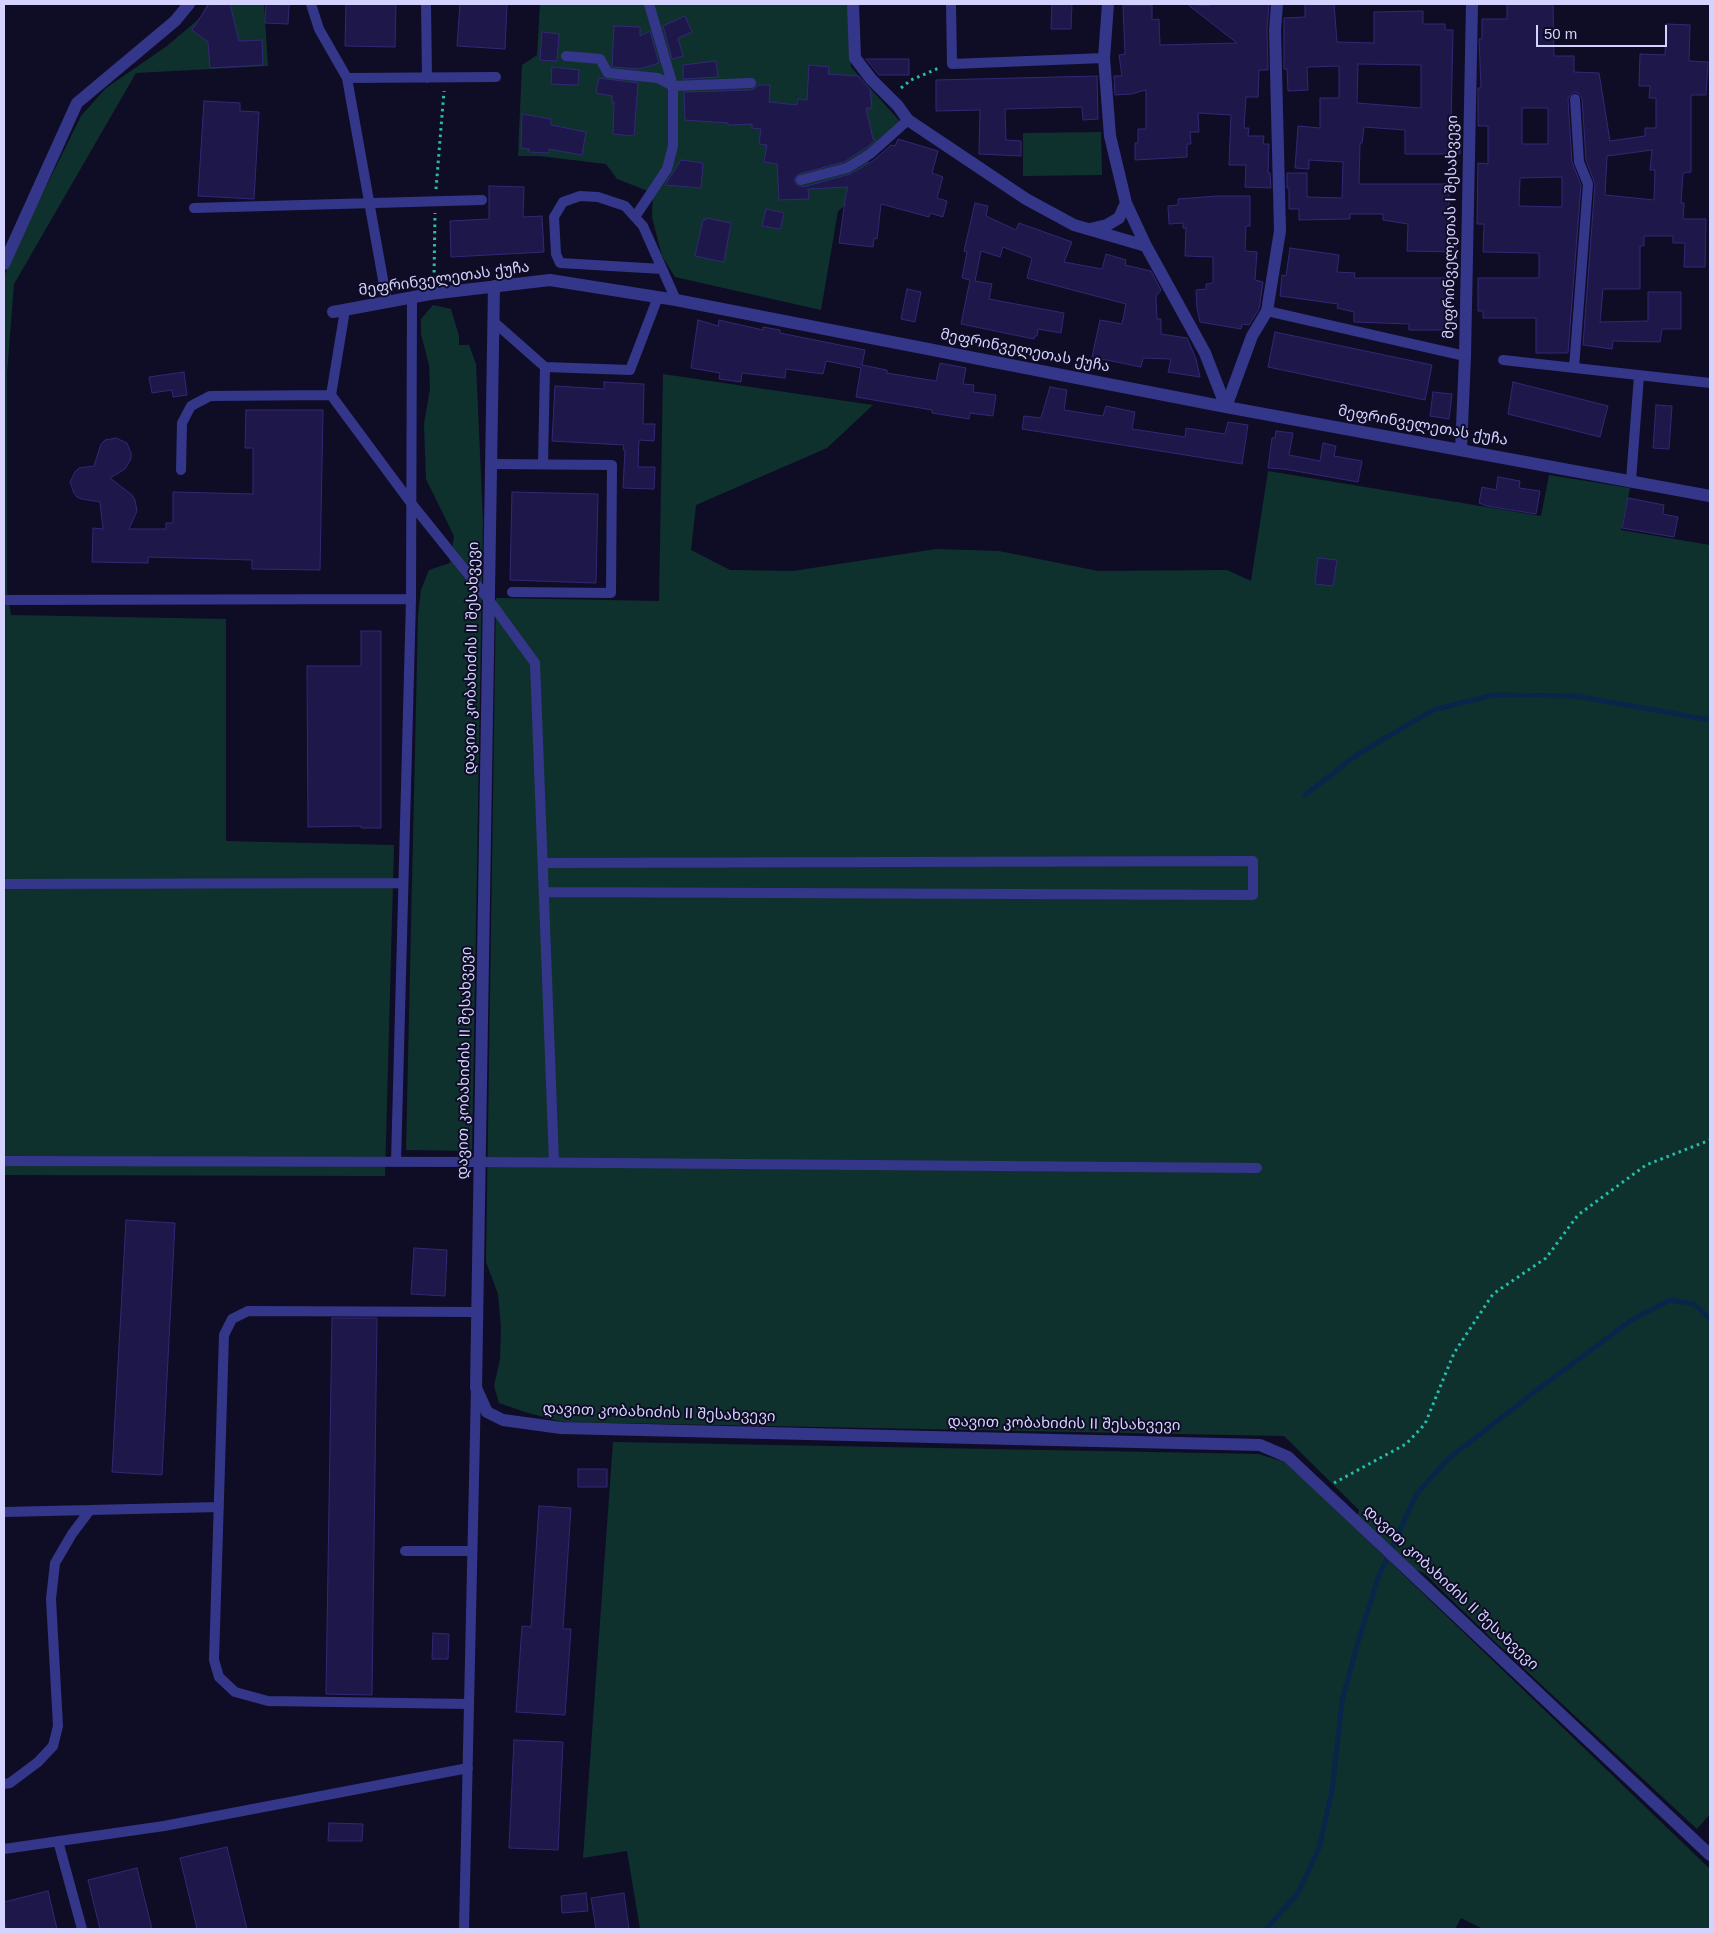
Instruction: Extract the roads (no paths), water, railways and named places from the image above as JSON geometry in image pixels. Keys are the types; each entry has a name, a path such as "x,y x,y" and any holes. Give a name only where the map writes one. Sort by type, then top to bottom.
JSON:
{"street":[{"path":"4,264 77,103 175,21 189,4"},
{"path":"853,4 855,58 870,79 890,98 908,120 1026,200 1074,225 1146,246"},
{"path":"1108,4 1104,58 1110,136 1126,203 1146,246 1205,353 1226,406"},
{"path":"1226,406 1252,336 1267,311 1280,232 1275,30 1277,4"},
{"name":"მეფრინველეთას I შესახვევი","path":"1461,450 1465,356 1472,4"},
{"path":"1089,229 1107,225 1119,218 1126,203"},
{"name":"მეფრინველეთას ქუჩა","path":"339,311 412,297 550,280 676,300 1226,406 1710,496"},
{"name":"დავით კობახიძის II შესახვევი","path":"494,286 476,1388 487,1412 503,1420 561,1428 1260,1446 1288,1457 1710,1855"}],"lane":[{"path":"311,4 319,28 348,78 387,302"},
{"path":"426,4 427,78"},
{"path":"634,217 667,169 672,146 673,86 649,4"},
{"path":"951,4 952,64 1104,58"},
{"path":"566,56 600,59 608,73 658,78 673,86 751,83"},
{"path":"348,78 496,77"},
{"path":"1574,368 1588,184 1580,162 1575,100"},
{"path":"801,180 847,168 870,154 908,120"},
{"path":"662,269 568,265 560,263 556,254 554,217 562,202 580,196 598,197 625,206 643,226 676,300"},
{"path":"194,208 482,200"},
{"path":"396,1162 411,599 412,297"},
{"path":"494,322 545,368 630,370 658,297"},
{"path":"339,311 331,395 411,503 489,600 536,663 554,1162"},
{"path":"1267,311 1465,356"},
{"path":"1503,360 1710,383"},
{"path":"542,464 545,368"},
{"path":"1631,480 1638,376"},
{"path":"181,470 182,422 191,406 210,396 331,395"},
{"path":"491,464 612,465 611,593 512,592"},
{"path":"4,600 411,599"},
{"path":"543,863 1253,861 1253,895 544,892"},
{"path":"4,884 403,883"},
{"path":"4,1161 554,1162 1257,1168"},
{"path":"469,1704 268,1701 235,1692 219,1677 214,1660 224,1335 232,1319 248,1310 477,1312"},
{"path":"464,1929 476,1388"},
{"path":"4,1512 219,1507"},
{"path":"4,1784 10,1783 38,1762 53,1746 58,1726 51,1598 55,1563 72,1534 90,1510"},
{"path":"405,1551 472,1551"},
{"path":"4,1849 164,1826 468,1768"},
{"path":"58,1841 82,1929"}],"waterway":[{"path":"1305,795 1358,754 1433,710 1493,695 1576,696 1710,720"},
{"path":"1266,1929 1298,1893 1319,1848 1332,1791 1342,1701 1358,1642 1378,1578 1416,1495 1448,1459 1633,1319 1670,1300 1694,1304 1710,1319"}]}
